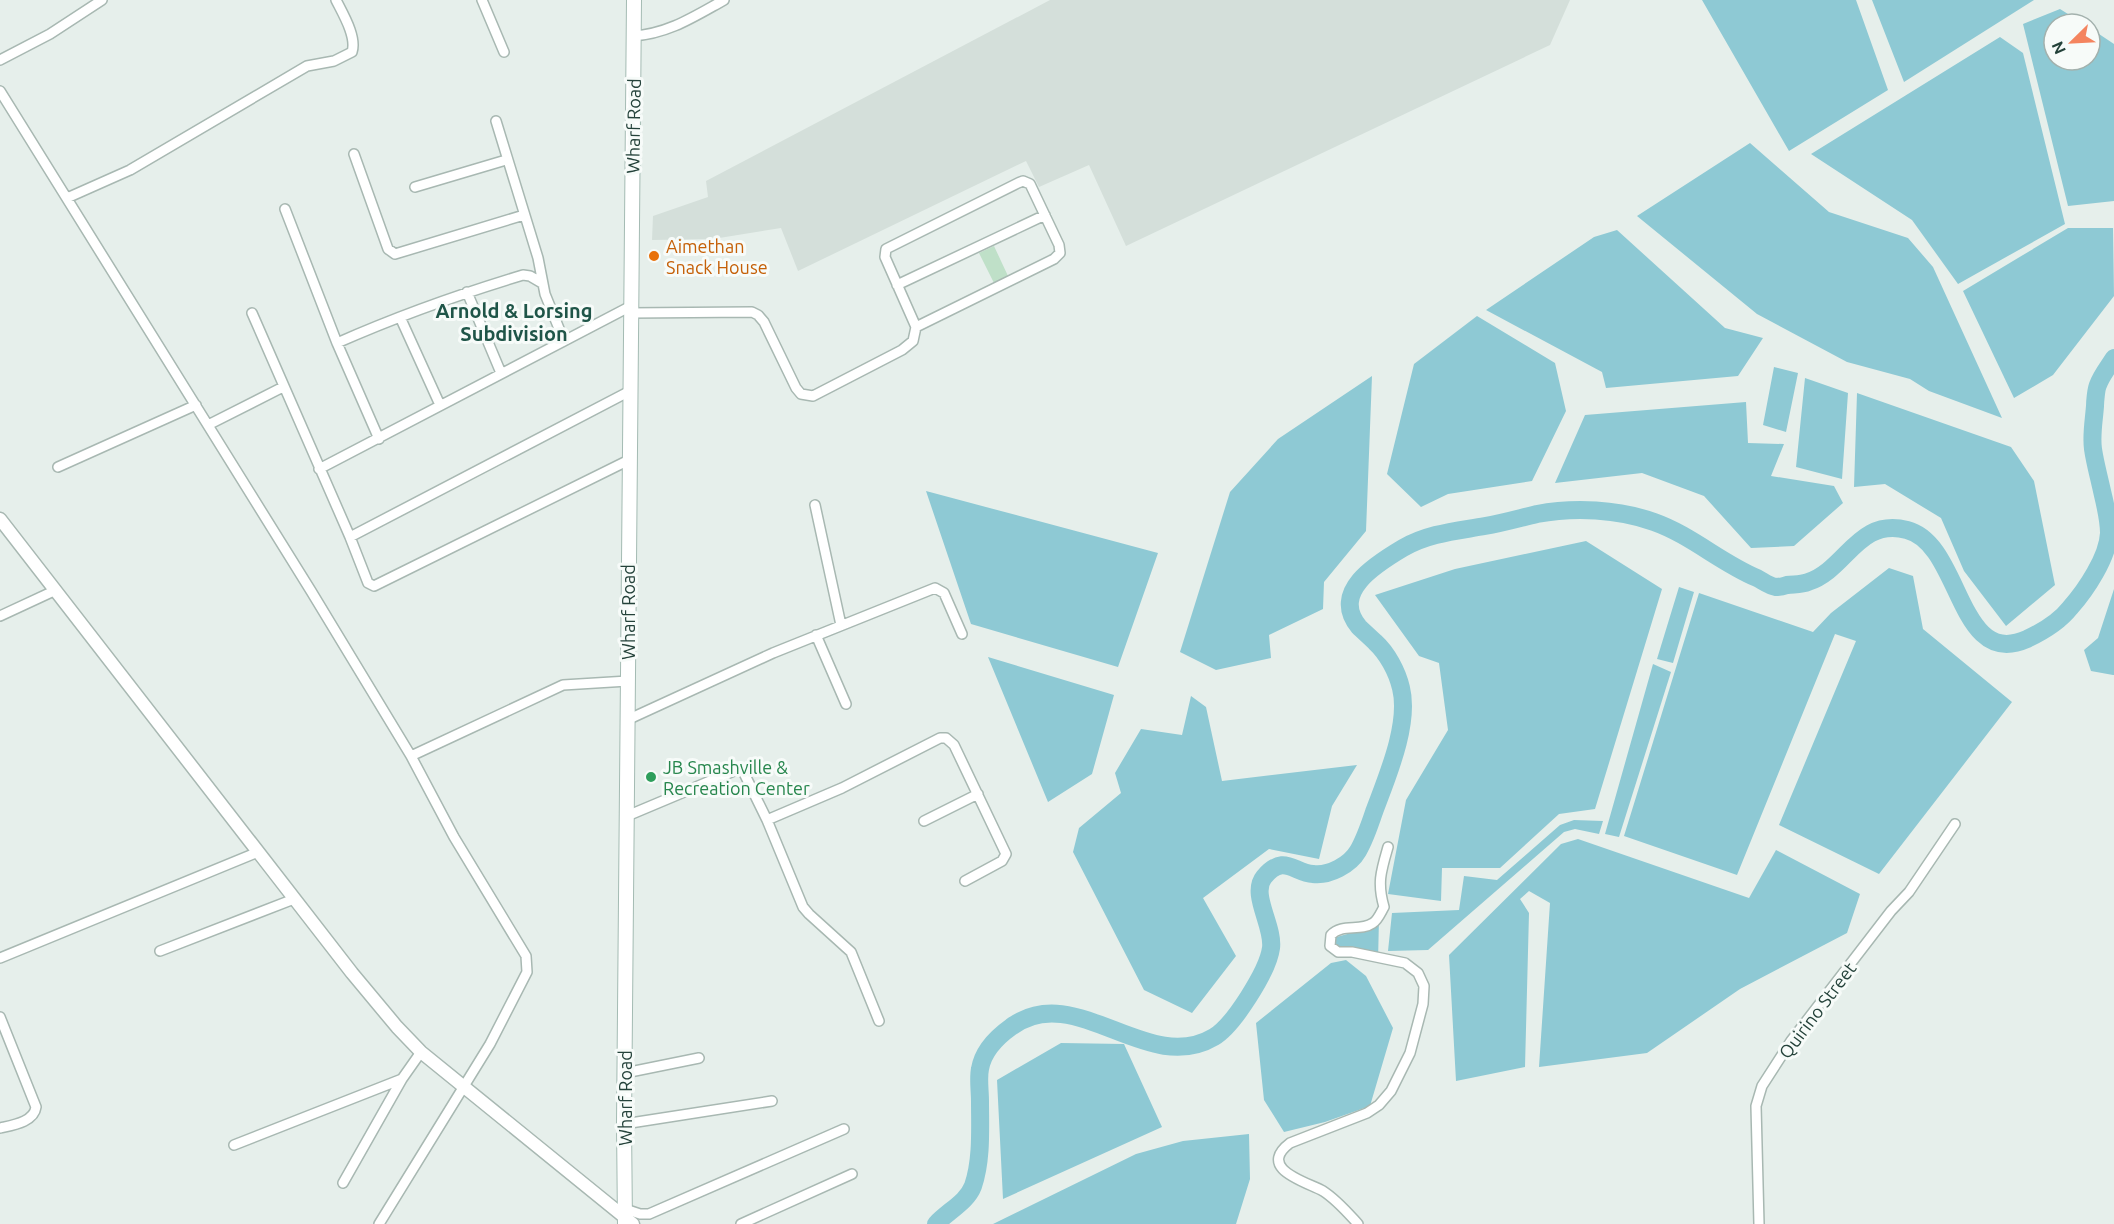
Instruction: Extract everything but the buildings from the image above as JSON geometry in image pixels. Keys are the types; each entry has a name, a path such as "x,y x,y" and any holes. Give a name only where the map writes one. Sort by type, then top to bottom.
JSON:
{"main road":[{"name":"Wharf Road","path":"627,1219 624,1124 634,0"}],"street":[{"path":"0,60 50,34 102,0"},
{"path":"67,198 130,170 307,66 334,61 352,52 354,47 350,33 336,0"},
{"path":"482,0 504,52"},
{"path":"633,36 669,30 724,0"},
{"path":"0,91 411,756 454,837 523,948 528,964 527,972 490,1044 380,1224"},
{"path":"496,121 506,160 538,258 542,283 564,341"},
{"path":"354,154 388,249 395,254 524,215"},
{"path":"415,187 506,160"},
{"path":"319,469 501,373 631,309 752,312 764,322 796,388 801,394 813,396 902,350 914,341 916,327 885,257 886,249 1018,183 1023,181 1030,184 1060,249 1058,256 916,327"},
{"path":"285,209 337,343 379,439"},
{"path":"897,285 1046,215"},
{"path":"337,343 468,292 524,276 530,276 542,283"},
{"path":"468,292 501,373"},
{"path":"252,313 368,583 374,586 629,460"},
{"path":"400,317 440,405"},
{"path":"208,425 283,387"},
{"path":"350,537 630,391"},
{"path":"58,466 196,405"},
{"path":"815,505 842,625"},
{"path":"0,519 397,1027 421,1052 627,1219 640,1214 649,1214 844,1130"},
{"path":"627,720 773,653 928,590 939,588 944,593 962,634"},
{"path":"0,616 56,590"},
{"path":"816,635 846,704"},
{"path":"411,756 562,685 628,681"},
{"path":"767,820 842,788 940,738 949,740 954,745 1006,854 1002,861 965,881"},
{"path":"627,816 740,770 747,778 767,820 803,907 851,952 879,1021"},
{"path":"924,821 978,794"},
{"name":"Quirino Street","path":"1759,1224 1755,1106 1762,1086 1791,1041 1908,892 1955,824"},
{"path":"1358,1224 1338,1202 1286,1172 1280,1165 1279,1158 1281,1151 1290,1143 1367,1113 1379,1105 1390,1091 1410,1053 1423,1004 1424,986 1418,973 1405,963 1352,952 1338,952 1330,946 1331,935 1335,931 1361,928 1372,923 1384,907 1379,891 1379,879 1388,847"},
{"path":"0,958 258,852"},
{"path":"160,951 294,898"},
{"path":"0,1017 36,1107 35,1113 29,1119 0,1128"},
{"path":"343,1183 402,1079 421,1052"},
{"path":"625,1073 699,1058"},
{"path":"234,1145 402,1079"},
{"path":"624,1124 772,1101"},
{"path":"741,1224 852,1174"}],"shaded area":[{"path":"1050,0 1570,0 1550,45 1126,246 1089,165 1039,187 1026,161 798,271 781,228 713,239 652,240 653,216 708,197 706,181"}],"green space":[{"path":"994,246 1008,276 994,283 979,253"}],"water":[{"path":"1702,0 1856,0 1888,90 1789,151"},
{"path":"1872,0 2034,0 1904,82"},
{"path":"2042,16 2042,72 2102,72 2102,36 2114,44 2114,201 2068,206 2023,24"},
{"path":"2000,37 2023,53 2065,224 1958,284 1912,220 1811,154"},
{"path":"1750,143 1829,212 1908,238 1933,267 2002,418 1929,391 1910,379 1847,362 1757,314 1637,216"},
{"path":"2068,228 2113,228 2114,296 2053,375 2014,398 1963,291"},
{"path":"1617,230 1725,328 1763,338 1738,376 1606,388 1602,372 1486,310 1594,237"},
{"path":"1477,316 1555,363 1566,411 1532,481 1448,494 1421,507 1387,474 1414,364"},
{"path":"1774,367 1798,373 1786,432 1763,425"},
{"path":"1372,376 1366,531 1324,582 1323,609 1269,635 1271,658 1216,670 1180,652 1230,492 1278,439"},
{"path":"1805,378 1848,393 1842,479 1796,467"},
{"path":"1857,393 2011,447 2034,481 2055,585 2006,626 1964,571 1941,518 1885,484 1854,487"},
{"path":"1746,402 1748,443 1784,444 1771,476 1834,486 1843,503 1794,546 1751,548 1704,496 1642,473 1555,483 1585,415"},
{"path":"926,491 1158,553 1118,667 971,624"},
{"path":"1586,541 1662,589 1595,809 1559,814 1500,868 1442,868 1441,901 1388,894 1406,800 1448,730 1439,663 1419,656 1375,595 1455,569"},
{"path":"1889,568 1913,576 1923,629 2012,702 1879,874 1779,825 1856,641 1835,634 1737,875 1624,836 1699,593 1813,632 1831,613"},
{"path":"1679,587 1694,592 1673,663 1657,659"},
{"path":"2114,589 2113,675 2091,671 2084,650 2098,638"},
{"path":"988,657 1114,695 1092,774 1048,802"},
{"path":"1653,664 1671,672 1619,837 1605,834"},
{"path":"1191,696 1206,707 1222,781 1357,765 1332,806 1319,859 1269,849 1203,898 1236,956 1192,1013 1144,990 1073,852 1079,828 1121,793 1115,773 1141,729 1182,735"},
{"path":"1574,820 1603,821 1599,834 1575,829 1564,832 1428,950 1388,951 1392,913 1459,910 1464,876 1497,880 1560,825"},
{"path":"1578,839 1749,898 1776,850 1860,894 1847,933 1740,989 1647,1053 1539,1067 1550,903 1529,891 1520,899 1529,913 1525,1067 1456,1081 1449,955 1561,844"},
{"path":"1379,918 1378,962 1357,953 1337,951 1333,938 1358,931"},
{"path":"1346,960 1366,976 1393,1028 1370,1106 1325,1122 1284,1132 1264,1100 1256,1023 1331,963"},
{"path":"1061,1043 1124,1044 1162,1127 1003,1199 997,1080"},
{"path":"1249,1134 1250,1179 1236,1224 993,1224 1136,1154 1183,1141"}],"waterway":[{"path":"936,1224 962,1202 973,1186 980,1144 980,1069 987,1050 1001,1035 1011,1027 1035,1015 1060,1014 1086,1020 1163,1046 1189,1046 1214,1037 1240,1010 1257,983 1268,958 1271,939 1260,892 1260,884 1264,877 1277,866 1283,865 1306,873 1326,873 1350,861 1358,851 1391,767 1402,718 1401,688 1394,669 1384,651 1359,627 1351,614 1350,602 1353,591 1360,580 1381,562 1413,543 1443,533 1492,525 1537,514 1581,510 1626,514 1654,522 1693,541 1744,572 1777,587 1805,583 1821,576 1853,547 1876,531 1890,528 1907,530 1925,540 1939,557 1973,622 1986,637 2004,644 2027,639 2051,626 2066,613 2089,583 2105,552 2109,533 2108,522 2092,444 2092,433 2097,387 2114,358"}],"place":[{"name":"Aimethan Snack House","path":"654,256"},
{"name":"JB Smashville & Recreation Center","path":"651,777"}],"district":[{"name":"Arnold & Lorsing Subdivision","path":"514,322"}]}
